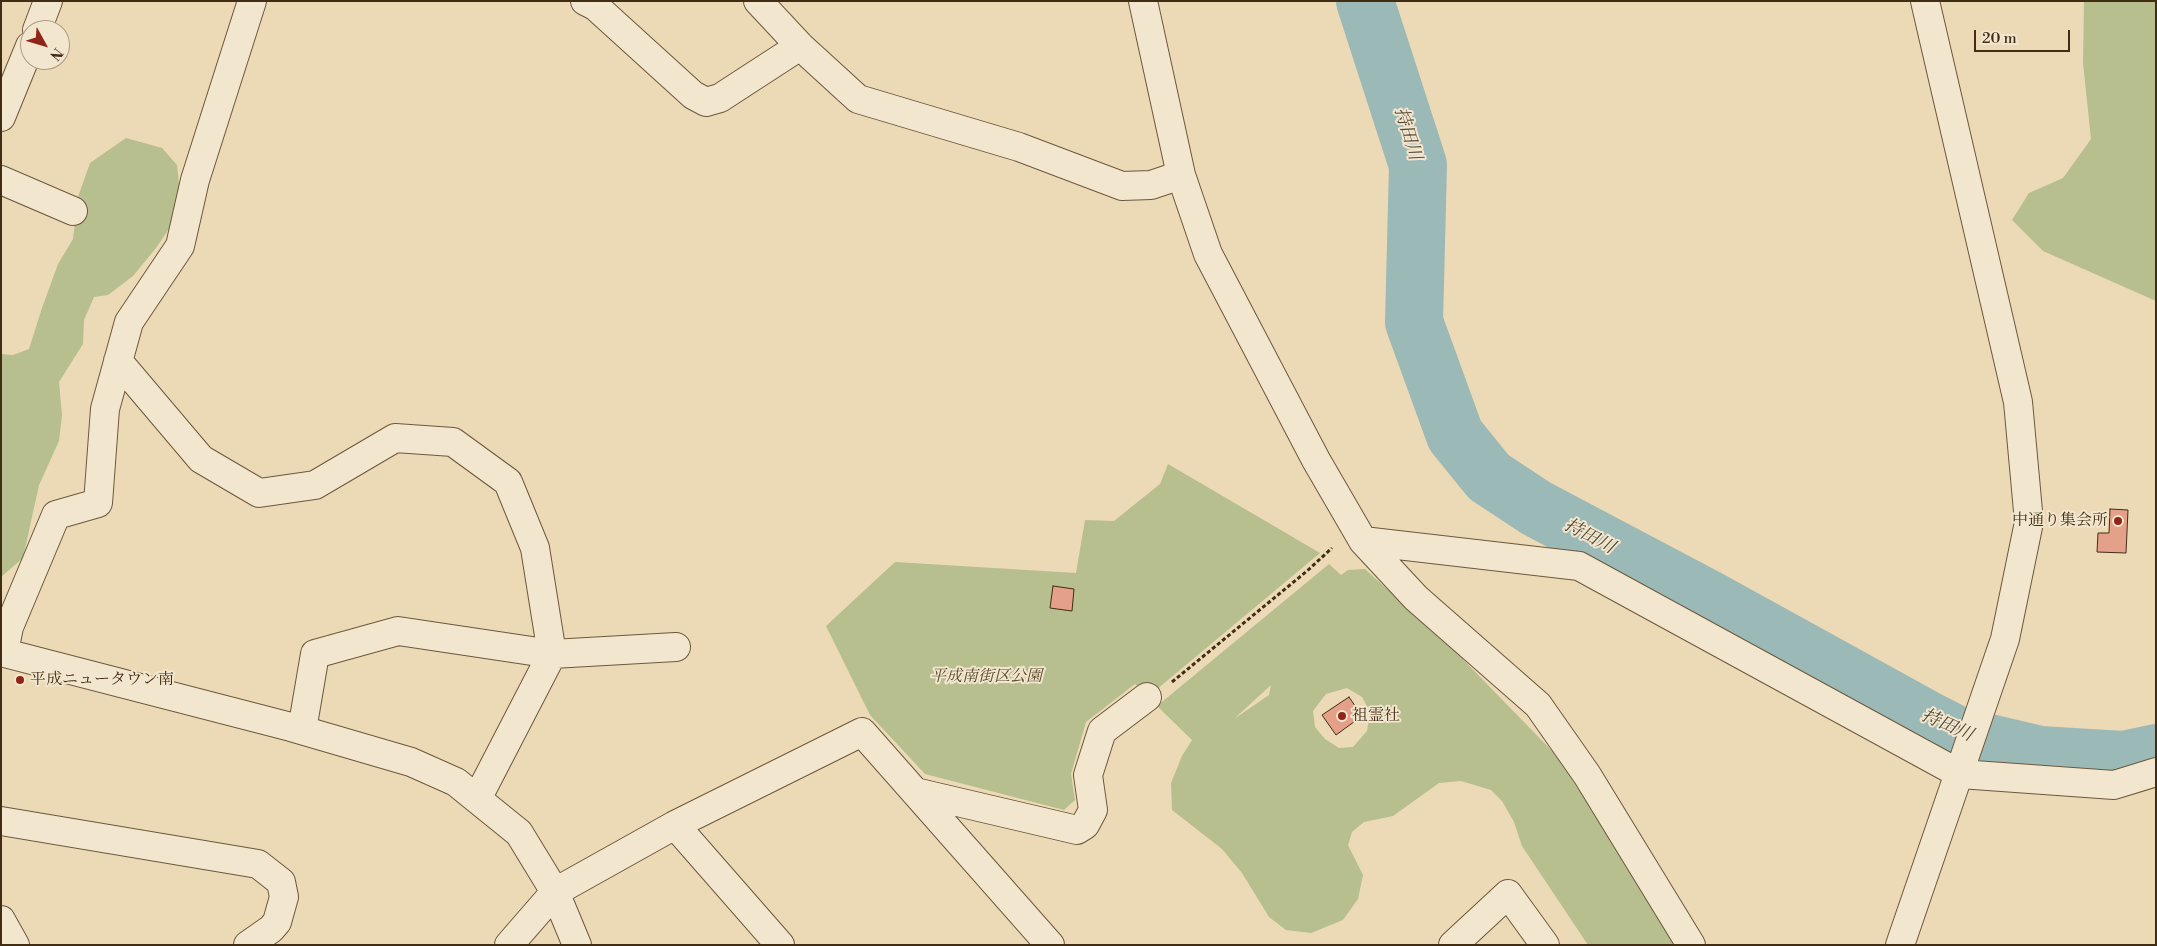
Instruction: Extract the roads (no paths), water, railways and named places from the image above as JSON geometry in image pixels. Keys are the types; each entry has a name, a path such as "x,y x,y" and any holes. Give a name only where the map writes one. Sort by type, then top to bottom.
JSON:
{"street":[{"path":"40,20 48,1"},
{"path":"252,1 195,180 180,246 129,322 105,409 98,502 56,514 9,626 3,652 302,730 411,762 456,782 519,833 555,892 577,945"},
{"path":"585,1 595,6 693,95 706,102 720,98 800,46"},
{"path":"758,1 800,46 858,99 1019,147 1122,186 1151,184 1181,175"},
{"path":"1143,1 1181,175 1208,254 1316,460 1362,541 1416,598 1538,705 1587,775 1691,945"},
{"path":"1900,945 2005,639 2028,522 2018,402 1925,1"},
{"path":"1,117 20,70"},
{"path":"1,180 73,211"},
{"path":"118,361 201,459 259,493 315,485 394,438 453,442 508,482 535,548 552,654 477,799"},
{"path":"1362,541 1579,566 1963,766 2114,785 2156,772"},
{"path":"302,730 315,654 398,631 552,654 676,647"},
{"path":"915,792 1077,830 1085,825 1092,810 1088,775 1102,731 1147,697"},
{"path":"509,945 555,892 675,825 862,732 1050,945"},
{"path":"1,821 258,864 281,882 284,897 278,922 248,945"},
{"path":"675,825 780,945"},
{"path":"1453,945 1508,894 1545,945"},
{"path":"1,920 15,945"}],"waterway":[{"name":"持田川","path":"1365,1 1418,165 1414,322 1455,435 1489,477 1536,508 1710,600 1959,736 2040,755 2123,760 2156,753"}],"place":[{"name":"中通り集会所","path":"2118,521"},
{"name":"平成ニュータウン南","path":"20,680"},
{"name":"祖霊社","path":"1342,716"}],"park label":[{"name":"平成南街区公園","path":"986,677"}]}
